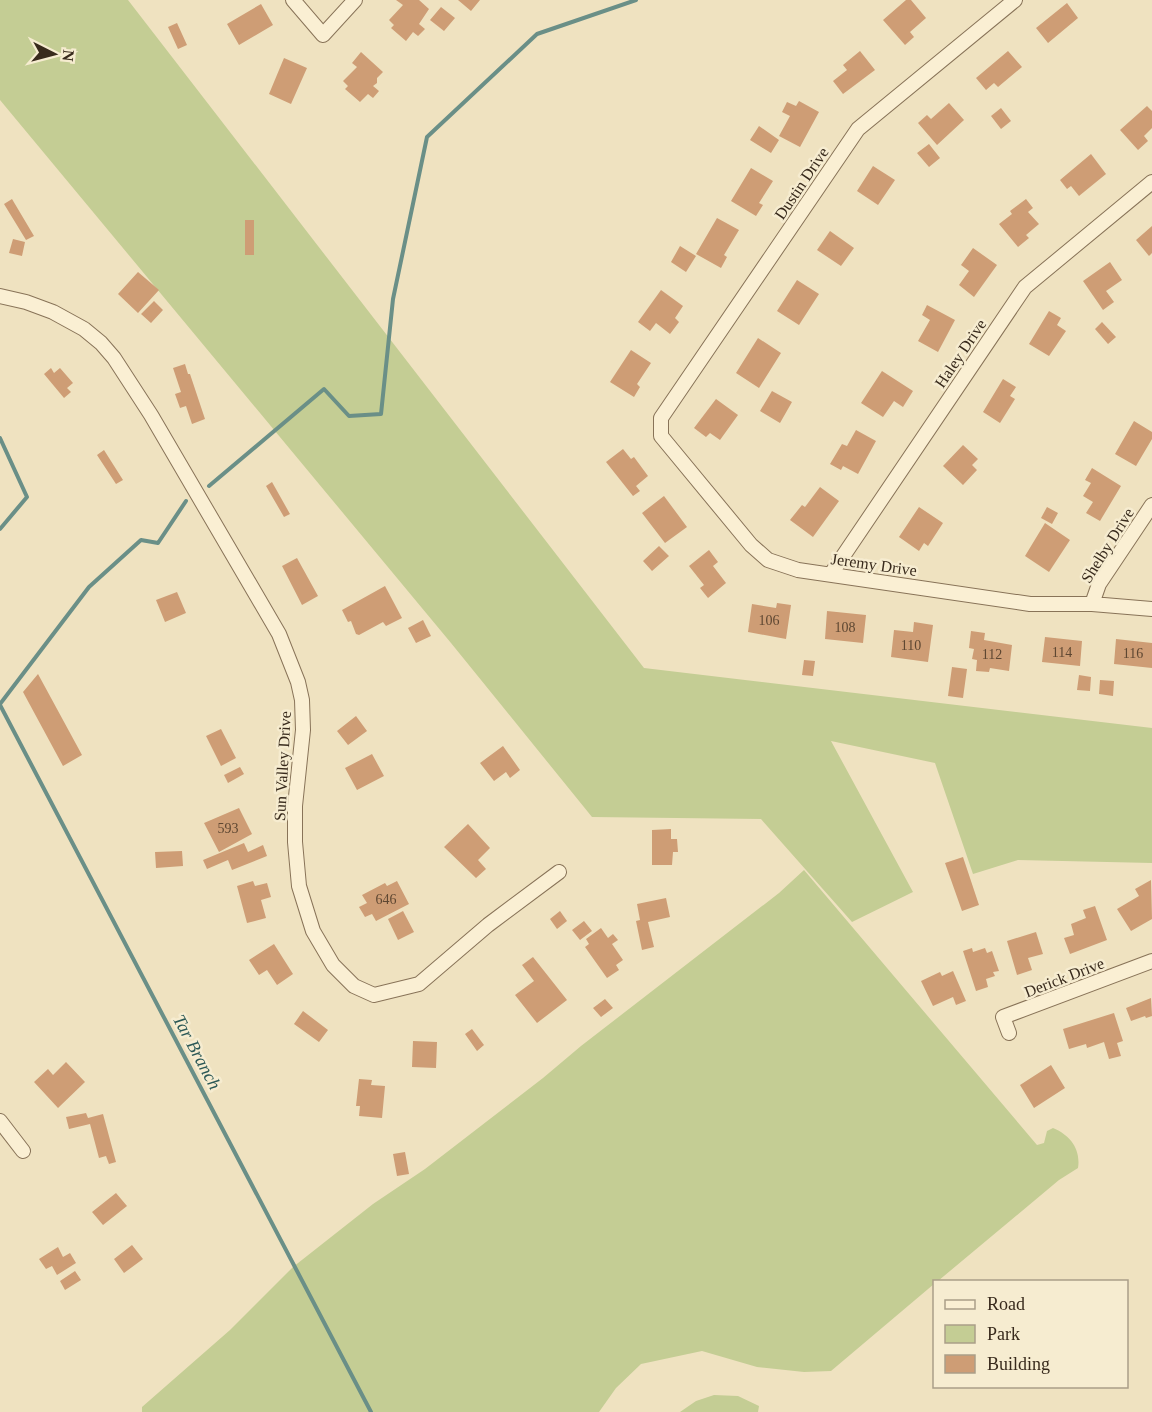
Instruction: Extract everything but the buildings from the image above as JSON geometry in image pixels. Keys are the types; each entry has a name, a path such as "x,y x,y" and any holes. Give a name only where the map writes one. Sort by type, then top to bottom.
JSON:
{"street":[{"path":"293,0 323,35 355,0"},
{"name":"Dustin Drive","path":"660,425 661,418 858,129 1015,0"},
{"name":"Haley Drive","path":"831,574 1025,287 1152,182"},
{"name":"Sun Valley Drive","path":"0,296 53,312 84,328 114,358 157,425 279,634 298,682 302,700 303,730 295,806 299,886 313,931 333,965 354,986 374,995 419,984 488,925 559,872"},
{"name":"Jeremy Drive","path":"660,425 661,436 668,446 736,529 768,560 798,570 1030,604 1092,604 1152,609"},
{"name":"Shelby Drive","path":"1092,604 1099,584 1152,505"},
{"name":"Derick Drive","path":"1009,1033 1003,1017 1152,961"},
{"path":"0,1121 22,1151"}],"green space":[{"path":"0,0 128,0 644,668 1152,728 1152,863 1018,860 973,874 935,763 831,741 913,892 852,922 761,819 592,817 451,643 0,100"},
{"path":"804,870 1037,1145 1044,1143 1047,1131 1053,1128 1059,1131 1076,1149 1078,1168 1059,1180 939,1280 933,1280 933,1285 831,1371 804,1372 757,1367 702,1351 641,1364 616,1388 599,1412 142,1412 142,1407 230,1330 293,1267 373,1204 425,1169 779,893"},
{"path":"714,1395 738,1396 759,1406 758,1412 680,1412 696,1401"}],"waterway":[{"path":"209,486 324,389 349,416 381,414 393,299 427,137 537,34 636,0"},
{"name":"Tar Branch","path":"0,438 27,497 0,529"},
{"path":"0,704 89,587 141,540 158,543 186,501"},
{"name":"Tar Branch","path":"0,705 371,1412"}]}
